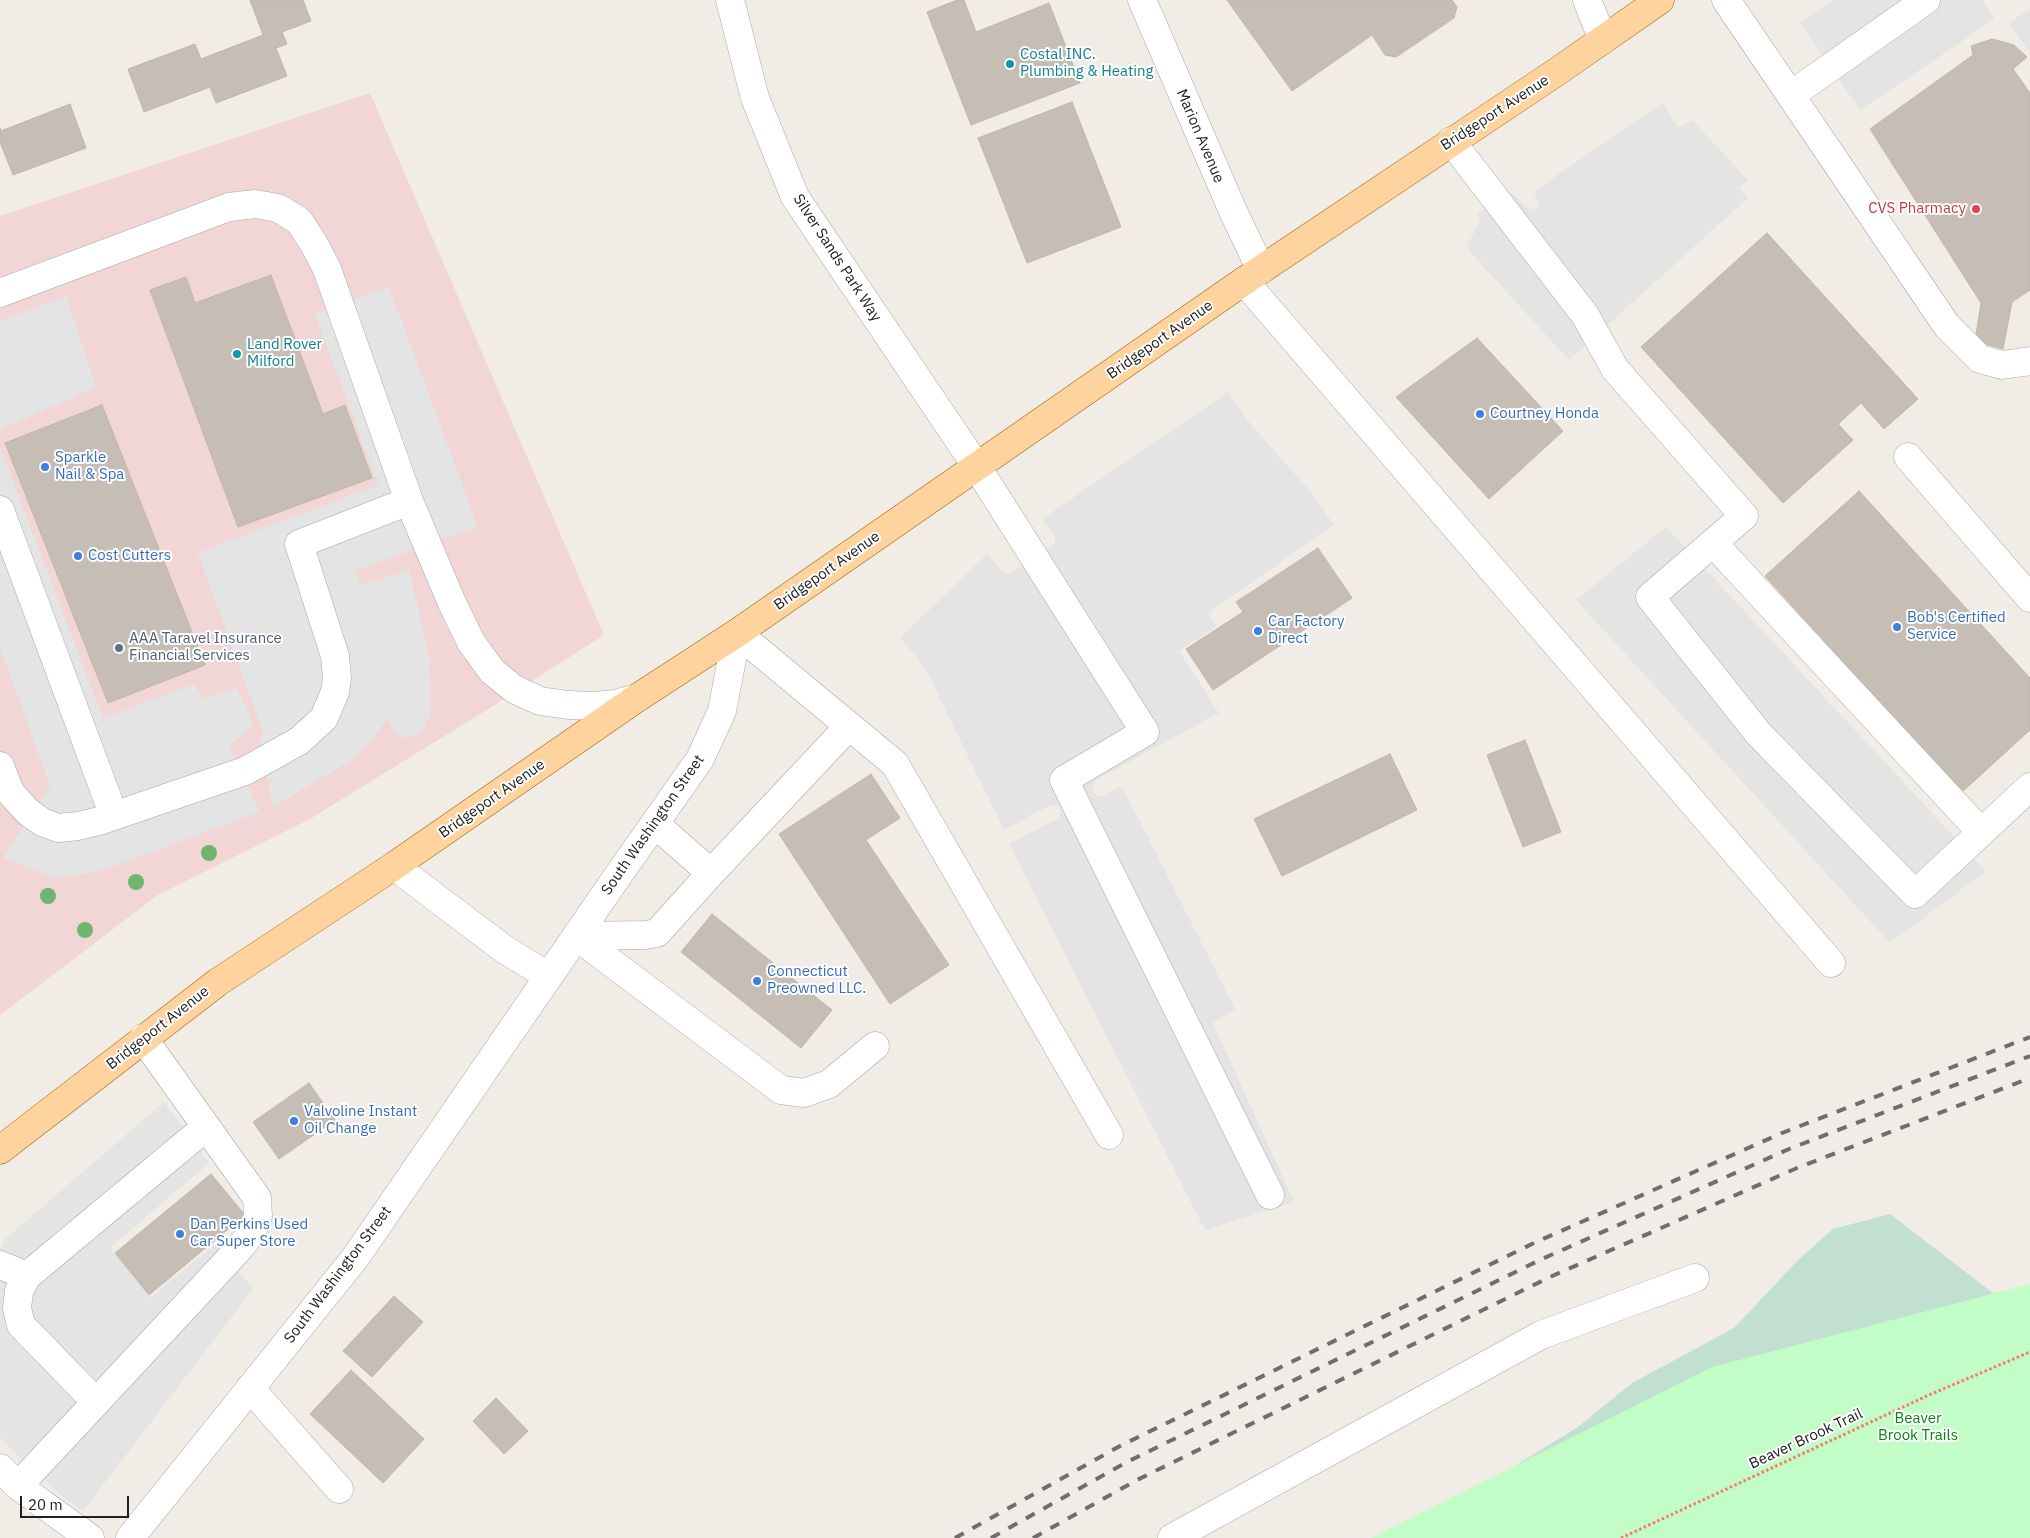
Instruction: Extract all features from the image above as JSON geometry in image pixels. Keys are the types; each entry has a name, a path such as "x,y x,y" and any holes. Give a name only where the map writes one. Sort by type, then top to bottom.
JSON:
{"main road":[{"name":"Bridgeport Avenue","path":"0,1150 218,982 394,866 637,698 737,633 1253,276 1660,0"}],"street":[{"name":"Silver Sands Park Way","path":"730,0 755,98 795,197 977,467 1145,732 1064,780 1270,1195"},
{"name":"Marion Avenue","path":"1142,0 1233,211 1253,276 1831,963"},
{"path":"1587,0 1603,40"},
{"path":"1726,0 1946,326 1980,358 2002,365 2030,361"},
{"path":"1791,95 1926,0"},
{"path":"1451,141 1585,316 1615,369 1744,516 1650,597 1758,733 1915,894 2030,787"},
{"path":"0,293 230,207 254,204 278,208 299,221 327,269 410,501 452,602 467,634 492,671 514,689 540,701 595,706 614,704 637,698"},
{"path":"1908,457 2030,598"},
{"path":"0,766 10,792 42,822 58,828 78,826 114,816 245,771 299,741 324,718 335,692 337,678 335,656 299,544 410,501"},
{"path":"0,510 114,816"},
{"path":"1713,543 1981,832"},
{"path":"737,633 895,764 1109,1135"},
{"name":"South Washington Street","path":"130,1538 355,1258 548,976 700,759 722,711 737,633"},
{"path":"576,936 645,935 657,933 849,726"},
{"path":"654,824 711,873"},
{"path":"394,866 504,949 548,976"},
{"path":"576,936 782,1090 804,1093 829,1084 875,1046"},
{"path":"90,1538 9,1477 96,1402 251,1234 258,1216 257,1198 143,1038"},
{"path":"96,1402 21,1325 17,1308 19,1291 27,1276 206,1127"},
{"path":"0,1266 27,1276"},
{"path":"1172,1538 1541,1335 1695,1278"},
{"path":"250,1388 339,1489"}],"path":[{"name":"Beaver Brook Trail","path":"1621,1538 1929,1395 2030,1352"}],"shaded area":[{"path":"1834,0 1982,0 1995,19 1860,110 1800,23"},
{"path":"2030,9 2030,53 2009,23"},
{"path":"370,93 604,635 310,819 158,895 0,1015 0,216"},
{"path":"1663,103 1678,127 1692,120 1748,180 1739,187 1748,198 1569,360 1471,253 1467,245 1480,222 1477,214 1511,192 1524,205 1534,210 1539,206 1534,191"},
{"path":"389,287 478,527 359,569 356,572 360,583 365,584 409,570 429,656 431,713 424,727 414,736 403,738 393,729 387,719 374,737 350,761 273,807 260,738 264,735 198,553 378,485 315,313"},
{"path":"66,296 96,387 0,430 0,321"},
{"path":"1228,392 1252,426 1312,493 1334,525 1208,613 1217,626 1179,651 1219,713 1096,780 1092,789 1096,796 1102,796 1122,786 1235,1009 1213,1023 1294,1202 1205,1230 1009,844 1057,819 1060,816 1058,806 1051,805 1004,830 927,672 900,638 987,554 1003,572 1010,574 1055,544 1055,537 1042,519"},
{"path":"0,447 103,718 194,684 204,699 237,688 254,725 229,746 260,812 97,872 55,878 3,858 50,786 0,647"},
{"path":"1666,527 1986,871 1890,943 1576,600"},
{"path":"164,1102 209,1163 110,1248 151,1297 215,1244 253,1289 83,1511 64,1498 0,1439 0,1249 6,1238"}],"green space":[{"name":"Beaver Brook Trails","path":"1890,1214 1993,1293 2030,1292 2030,1538 1383,1538 1482,1486 1578,1427 1632,1383 1734,1328 1797,1261 1833,1229"},
{"name":"Beaver Brook Trails","path":"2030,1284 2030,1538 1371,1538 1712,1367"}],"building":[{"path":"250,0 303,0 311,21 282,32 287,44 276,48 287,76 216,103 210,87 144,112 128,69 195,44 201,59 263,35"},
{"name":"Costal INC. Plumbing & Heating","path":"957,0 964,0 976,32 1049,3 1080,83 971,125 927,12"},
{"path":"1227,0 1452,0 1457,7 1454,18 1396,57 1385,55 1372,35 1292,91"},
{"name":"CVS Pharmacy","path":"1992,39 2014,45 2027,57 2013,69 2030,93 2030,290 2012,302 2003,349 1975,341 1981,303 1870,129 1973,55 1971,46"},
{"path":"1072,102 1121,227 1027,263 978,138"},
{"path":"70,104 86,148 13,175 0,142 0,128 1,131"},
{"path":"1767,233 1918,399 1884,429 1861,403 1838,424 1853,440 1783,503 1641,347"},
{"name":"Land Rover Milford","path":"271,275 323,414 345,405 372,478 238,527 150,290 186,277 195,303"},
{"name":"Courtney Honda","path":"1477,338 1563,431 1489,499 1396,397"},
{"path":"102,405 205,665 108,703 5,443"},
{"name":"Bob's Certified Service","path":"1859,491 2030,678 2030,730 1962,792 1765,576"},
{"name":"Car Factory Direct","path":"1318,548 1352,598 1213,690 1186,649 1243,612 1236,602"},
{"path":"1525,740 1561,832 1523,847 1487,755"},
{"path":"1390,754 1417,810 1282,876 1254,819"},
{"path":"871,774 900,818 866,840 949,965 890,1004 779,834"},
{"name":"Connecticut Preowned LLC.","path":"712,914 832,1010 801,1048 681,952"},
{"name":"Valvoline Instant Oil Change","path":"309,1083 335,1120 279,1159 253,1122"},
{"name":"Dan Perkins Used Car Super Store","path":"211,1174 245,1215 149,1295 115,1253"},
{"path":"394,1296 423,1322 372,1377 343,1351"},
{"path":"351,1370 424,1439 383,1483 310,1414"},
{"path":"496,1398 528,1431 504,1454 473,1421"}],"railway":[{"path":"955,1538 1120,1446 1534,1243 1782,1133 2030,1037"},
{"path":"991,1538 1127,1462 1542,1259 1789,1149 2030,1056"},
{"path":"1033,1538 1137,1480 1550,1277 1797,1168 2030,1078"}],"place":[{"name":"Costal INC. Plumbing & Heating","path":"1010,64"},
{"name":"CVS Pharmacy","path":"1976,209"},
{"name":"Land Rover Milford","path":"237,354"},
{"name":"Courtney Honda","path":"1480,414"},
{"name":"Sparkle Nail & Spa","path":"45,467"},
{"name":"Cost Cutters","path":"78,556"},
{"name":"Bob's Certified Service","path":"1897,627"},
{"name":"Car Factory Direct","path":"1258,631"},
{"name":"AAA Taravel Insurance Financial Services","path":"119,648"},
{"name":"Connecticut Preowned LLC.","path":"757,981"},
{"name":"Valvoline Instant Oil Change","path":"294,1121"},
{"name":"Dan Perkins Used Car Super Store","path":"180,1234"}]}
